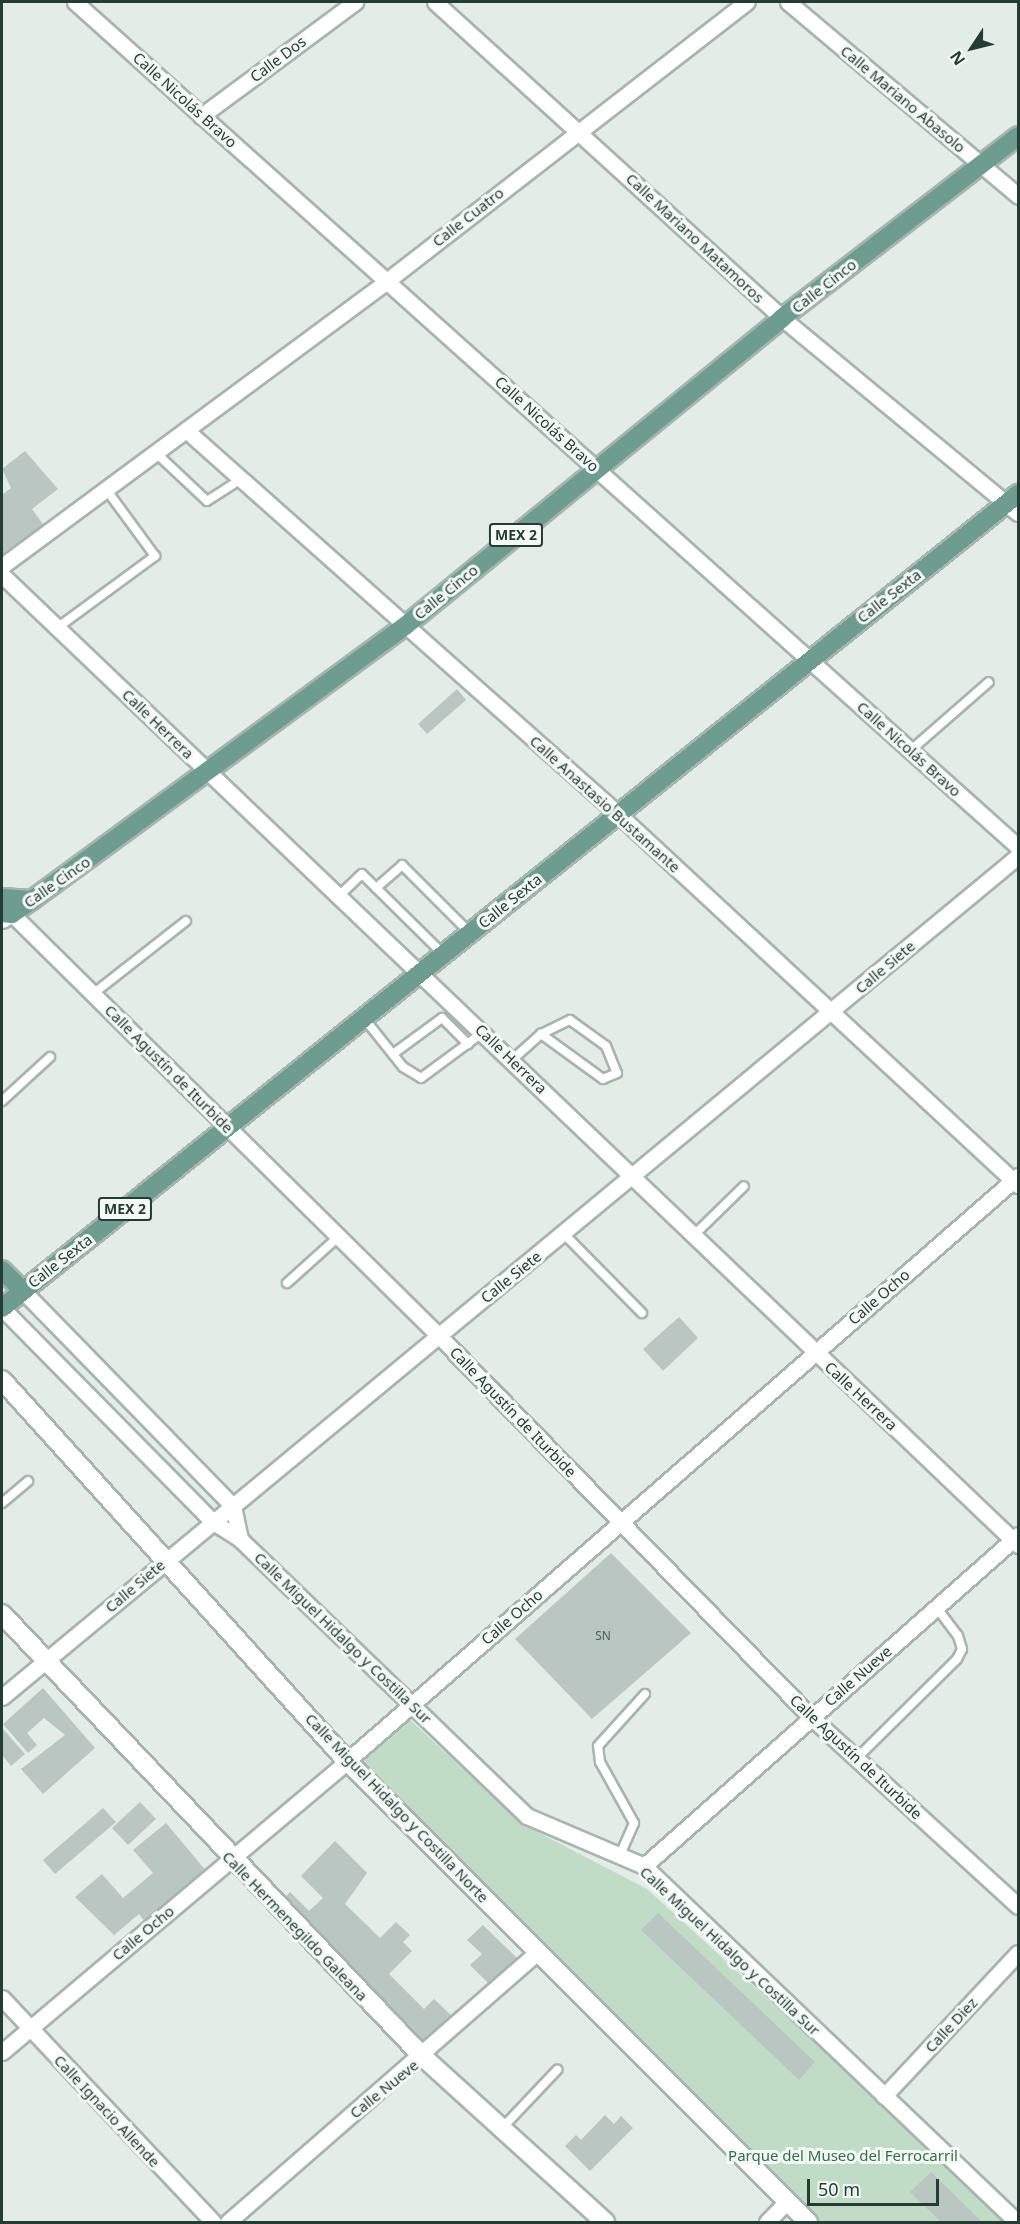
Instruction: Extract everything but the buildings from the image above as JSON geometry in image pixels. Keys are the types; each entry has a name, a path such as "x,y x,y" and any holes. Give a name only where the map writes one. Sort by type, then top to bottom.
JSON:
{"main road":[{"name":"Calle Cinco","path":"4,912 32,900 209,773 405,626 782,318 1018,136"},
{"name":"Calle Sexta","path":"2,1308 363,1017 444,956 809,660 1015,503"},
{"path":"2,898 32,900"},
{"path":"2,1270 22,1291"}],"street":[{"name":"Calle Nicolás Bravo","path":"75,2 388,280 596,470 1018,847"},
{"name":"Calle Dos","path":"201,116 355,2"},
{"name":"Calle Mariano Matamoros","path":"435,2 579,130 782,318 1015,503"},
{"name":"Calle Cuatro","path":"2,566 388,280 747,2"},
{"name":"Calle Mariano Abasolo","path":"788,2 1018,196"},
{"name":"Calle Anastasio Bustamante","path":"186,430 618,814 1017,1181"},
{"name":"Calle Herrera","path":"2,575 422,972 815,1353 1017,1540"},
{"name":"Calle Siete","path":"2,1697 438,1335 632,1178 1018,856"},
{"name":"Calle Agustín de Iturbide","path":"4,912 93,994 438,1335 811,1717 1018,1906"},
{"name":"Calle Ocho","path":"2,2052 347,1761 815,1353 1017,1181"},
{"path":"22,1291 233,1506 240,1539"},
{"name":"Calle Miguel Hidalgo y Costilla Sur","path":"2,1308 213,1522 240,1539 528,1816 618,1859 644,1866 1017,2223"},
{"name":"Calle Miguel Hidalgo y Costilla Norte","path":"2,1380 168,1558 347,1761 808,2223"},
{"path":"130,1437 148,1418"},
{"name":"Calle Nueve","path":"644,1866 936,1607 1017,1540"},
{"name":"Calle Hermenegildo Galeana","path":"2,1614 230,1861 423,2057 503,2127 605,2223"},
{"name":"Calle Nueve","path":"228,2223 423,2057 538,1952"},
{"name":"Calle Diez","path":"884,2096 1018,1953"},
{"name":"Calle Ignacio Allende","path":"2,1998 213,2223"},
{"path":"767,2223 787,2201"}],"lane":[{"path":"155,452 207,501 241,479"},
{"path":"57,628 155,556 106,489"},
{"path":"911,750 989,682"},
{"path":"376,888 402,865 470,933"},
{"path":"340,895 362,874 444,956"},
{"path":"93,994 186,921"},
{"path":"363,1017 393,1054 421,1078 484,1032"},
{"path":"393,1054 442,1018 468,1044"},
{"path":"512,1060 542,1034 561,1021 579,1022 606,1046 617,1073 603,1079 542,1034"},
{"path":"2,1101 50,1057"},
{"path":"693,1236 744,1186"},
{"path":"564,1234 642,1313"},
{"path":"287,1283 338,1237"},
{"path":"2,1503 28,1481"},
{"path":"856,1759 957,1659 958,1636 936,1607"},
{"path":"618,1859 634,1823 600,1762 598,1746 645,1694"},
{"path":"503,2127 557,2070"}],"green space":[{"name":"Parque del Museo del Ferrocarril","path":"409,1719 524,1825 647,1889 1012,2222 817,2222 350,1761"}]}
